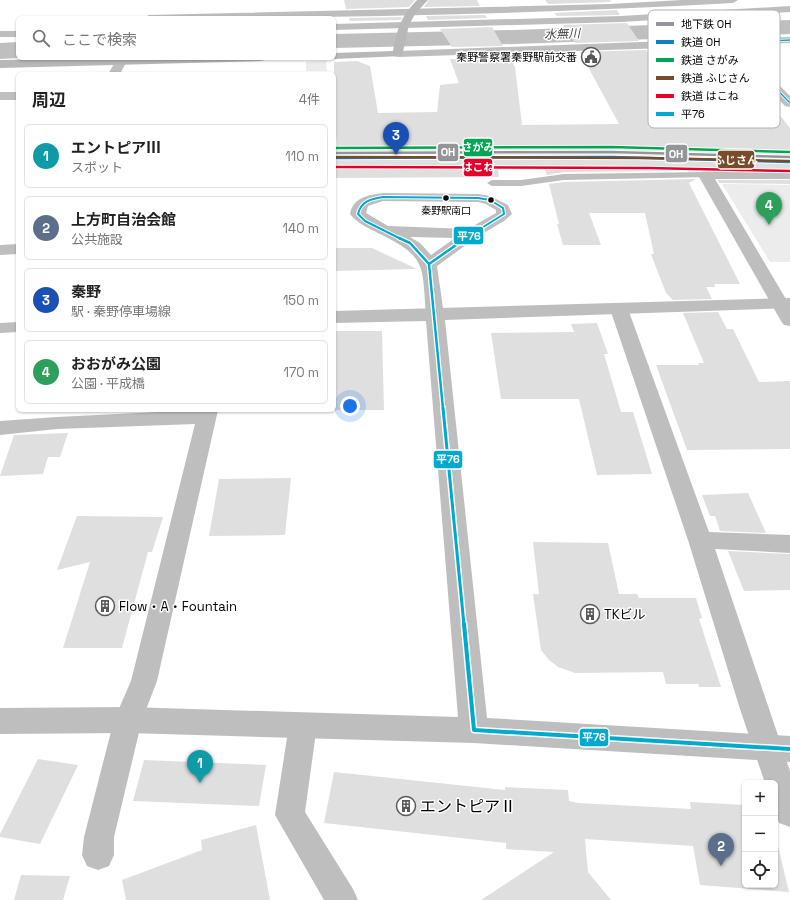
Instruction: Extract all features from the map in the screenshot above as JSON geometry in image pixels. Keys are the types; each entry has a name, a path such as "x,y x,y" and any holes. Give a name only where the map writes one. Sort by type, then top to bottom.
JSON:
{"main road":[{"path":"336,56 398,52 403,27 411,12 423,0"},
{"path":"0,64 168,60"}],"street":[{"path":"236,16 411,12 607,3 733,0"},
{"path":"607,3 621,19"},
{"path":"780,11 790,9"},
{"path":"336,27 403,27 621,19 648,20"},
{"path":"0,34 16,34"},
{"path":"780,40 790,40"},
{"path":"398,52 648,44"},
{"path":"115,72 121,61"},
{"path":"780,93 790,103"},
{"path":"0,96 16,96"},
{"path":"705,175 785,303 790,321"},
{"path":"492,183 521,183 564,177 790,175"},
{"path":"429,264 471,234 499,218 504,214 503,208 490,200 478,198 383,198 369,200 363,203 358,209 358,214 365,221 410,243 429,264 474,730"},
{"path":"382,229 419,233 471,234"},
{"path":"0,250 16,249"},
{"path":"336,317 785,303"},
{"path":"619,309 700,540 779,748 790,813"},
{"path":"0,328 16,327"},
{"path":"0,428 207,414 144,681 128,720 99,836 98,855"},
{"path":"700,540 790,544"},
{"path":"0,721 128,720 474,730 779,748"},
{"path":"303,725 290,815 342,900"}],"shaded area":[{"path":"326,61 327,71 306,71 306,62"},
{"path":"722,184 790,185 790,262 770,262"}],"building":[{"path":"344,0 415,0 409,7 346,9"},
{"path":"429,0 477,0 480,6 424,7"},
{"path":"545,0 610,0 611,2 548,4"},
{"path":"617,10 620,15 557,16 554,13"},
{"path":"485,15 487,18 428,20 426,16"},
{"path":"402,17 401,20 350,21 349,18"},
{"path":"627,23 639,41 575,43 563,25"},
{"path":"492,27 503,46 452,47 440,29"},
{"path":"646,50 648,53 648,128 780,128 780,115 790,128 790,170 564,172 547,175 545,169 498,170 499,177 336,178 336,72 334,72 334,62 357,61 370,66 378,113 437,112 440,85 459,83 450,59 460,59 458,56 508,55 515,67 522,125 619,124 580,52"},
{"path":"696,179 689,183 740,284 714,284 715,287 706,287 712,299 673,300 666,293 651,254 654,254 645,213 589,213 601,245 563,245 549,184 564,182"},
{"path":"718,180 790,180 790,184 719,183"},
{"path":"336,248 372,248 417,269 336,271"},
{"path":"718,312 727,329 733,329 759,382 790,381 790,449 687,450 656,365 699,365 698,363 704,363 683,313"},
{"path":"597,323 608,354 604,354 621,412 633,412 652,474 597,475 579,399 501,399 491,333 574,332 571,324"},
{"path":"336,331 382,331 384,410 336,410"},
{"path":"68,433 60,457 48,457 43,474 0,476 14,435"},
{"path":"291,478 285,535 209,536 219,479"},
{"path":"748,493 766,533 720,531 715,516 710,516 702,495"},
{"path":"77,516 163,517 152,552 148,552 122,648 63,648 90,562 57,570"},
{"path":"533,542 608,543 619,594 637,594 639,598 696,598 702,618 699,619 721,687 699,687 698,684 666,684 663,672 575,673 558,667 549,660 541,650 533,594 539,594"},
{"path":"728,551 790,554 790,590 744,591"},
{"path":"38,759 78,765 40,844 0,837 0,834"},
{"path":"144,760 266,765 259,806 133,801"},
{"path":"334,772 505,790 505,787 568,790 569,801 578,803 691,809 690,802 742,805 742,888 778,888 778,846 789,892 700,885 693,846 585,839 588,872 611,900 481,900 554,852 506,849 506,843 324,823"},
{"path":"256,825 270,900 126,900 122,880 202,850 201,840"},
{"path":"21,875 70,876 63,900 14,900"}],"waterway":[{"name":"水無川","path":"780,27 790,27"},
{"name":"水無川","path":"336,41 648,32"},
{"name":"水無川","path":"0,51 16,50"}],"metro line":[{"name":"OH","path":"336,153 612,152 790,157"}],"rail line":[{"name":"さがみ","path":"336,148 612,147 790,152"},
{"name":"ふじさん","path":"336,157 648,158 790,161"},
{"name":"OH","path":"336,158 612,157 790,162"},
{"name":"はこね","path":"336,167 648,168 790,171"}],"transit line":[{"name":"平76","path":"780,41 790,40"},
{"name":"平76","path":"780,93 790,103"},
{"name":"平76","path":"383,197 478,198 490,200 503,208 504,214 471,234 429,264 410,243 365,221 358,214 359,209 364,203 383,197"},
{"name":"平76","path":"429,264 474,730 790,749"}],"place":[{"name":"秦野警察署秦野駅前交番","path":"591,57"},
{"name":"秦野","path":"396,155"},
{"name":"秦野駅南口","path":"446,198"},
{"name":"おおがみ公園","path":"769,225"},
{"name":"Flow・A・Fountain","path":"105,606"},
{"name":"TKビル","path":"590,614"},
{"name":"エントピアⅢ","path":"200,783"},
{"name":"エントピアⅡ","path":"406,806"},
{"name":"上方町自治会館","path":"721,866"}]}
